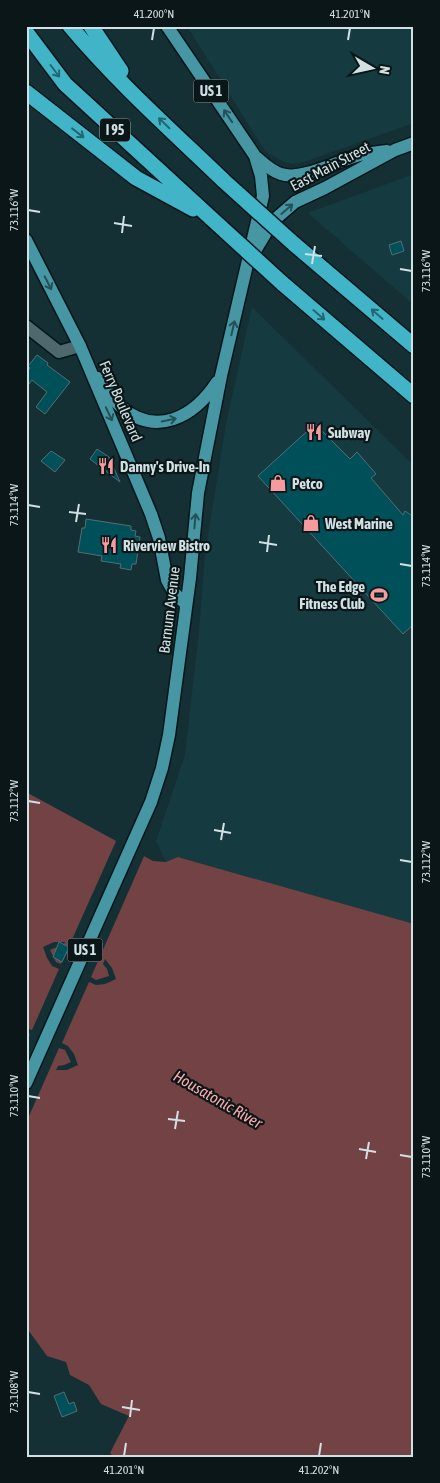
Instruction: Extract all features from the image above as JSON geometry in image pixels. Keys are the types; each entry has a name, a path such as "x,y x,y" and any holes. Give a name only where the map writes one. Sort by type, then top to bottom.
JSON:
{"highway":[{"name":"I 95","path":"70,26 142,103 224,181 294,244 414,346"},
{"path":"91,26 142,103"},
{"name":"I 95","path":"26,32 65,84 282,283 414,396"},
{"path":"26,92 136,178 212,219"}],"main road":[{"name":"Barnum Avenue","path":"26,1083 144,816 157,785 165,758 190,578 198,494 221,376 263,196 261,176 255,156 167,26"},
{"name":"East Main Street","path":"248,262 273,221 295,202 395,150 414,143"},
{"name":"East Main Street","path":"255,156 282,175 293,176 361,155 395,150"},
{"name":"Ferry Boulevard","path":"26,240 80,346 151,514 159,538 167,580 174,593 186,604"},
{"path":"89,369 113,399 126,411 138,418 157,422 175,419 192,410 205,398 221,376"}],"street":[{"path":"26,326 59,352 80,346"}],"shaded area":[{"path":"187,26 414,26 414,123 304,162 293,164 284,162 265,151"},
{"path":"414,174 414,305 308,213"},
{"path":"252,307 414,466 414,924 179,857 166,862 156,841 185,755 199,631 205,554 226,424"}],"water":[{"name":"Housatonic River","path":"26,792 153,861 166,862 178,857 414,924 414,1457 114,1457 110,1453 129,1416 101,1404 89,1385 70,1375 66,1362 47,1356 26,1327"}],"pier":[{"path":"117,839 145,854 91,977 96,980 109,976 103,964 105,959 112,968 116,979 105,984 96,985 89,982 62,1043 68,1046 74,1054 78,1065 67,1070 56,1070 58,1066 71,1062 65,1050 59,1048 26,1123 26,1043 30,1034 26,1033 26,1028 32,1030 59,969 52,966 43,947 54,942 65,942 63,946 50,950 56,962 61,964"}],"building":[{"path":"401,241 404,251 392,255 389,245"},
{"path":"37,355 70,382 45,414 36,407 47,392 32,380 26,388 26,373 30,368 28,366"},
{"path":"315,424 350,459 357,452 376,474 371,478 403,515 405,511 414,517 414,624 403,634 258,476"},
{"name":"Danny's Drive-In","path":"97,449 109,457 120,482 90,459"},
{"path":"51,451 65,460 55,472 41,461"},
{"name":"Riverview Bistro","path":"86,519 131,526 131,530 136,531 135,536 140,537 136,564 132,564 131,570 120,568 121,564 101,561 102,556 78,552 82,528 85,528"},
{"path":"59,942 69,947 62,962 53,957"},
{"path":"64,1392 69,1404 74,1402 77,1411 62,1417 54,1396"}],"place":[{"name":"Subway","path":"314,432"},
{"name":"Danny's Drive-In","path":"106,466"},
{"name":"Petco","path":"278,483"},
{"name":"West Marine","path":"311,523"},
{"name":"Riverview Bistro","path":"109,545"},
{"name":"The Edge Fitness Club","path":"379,595"}]}
